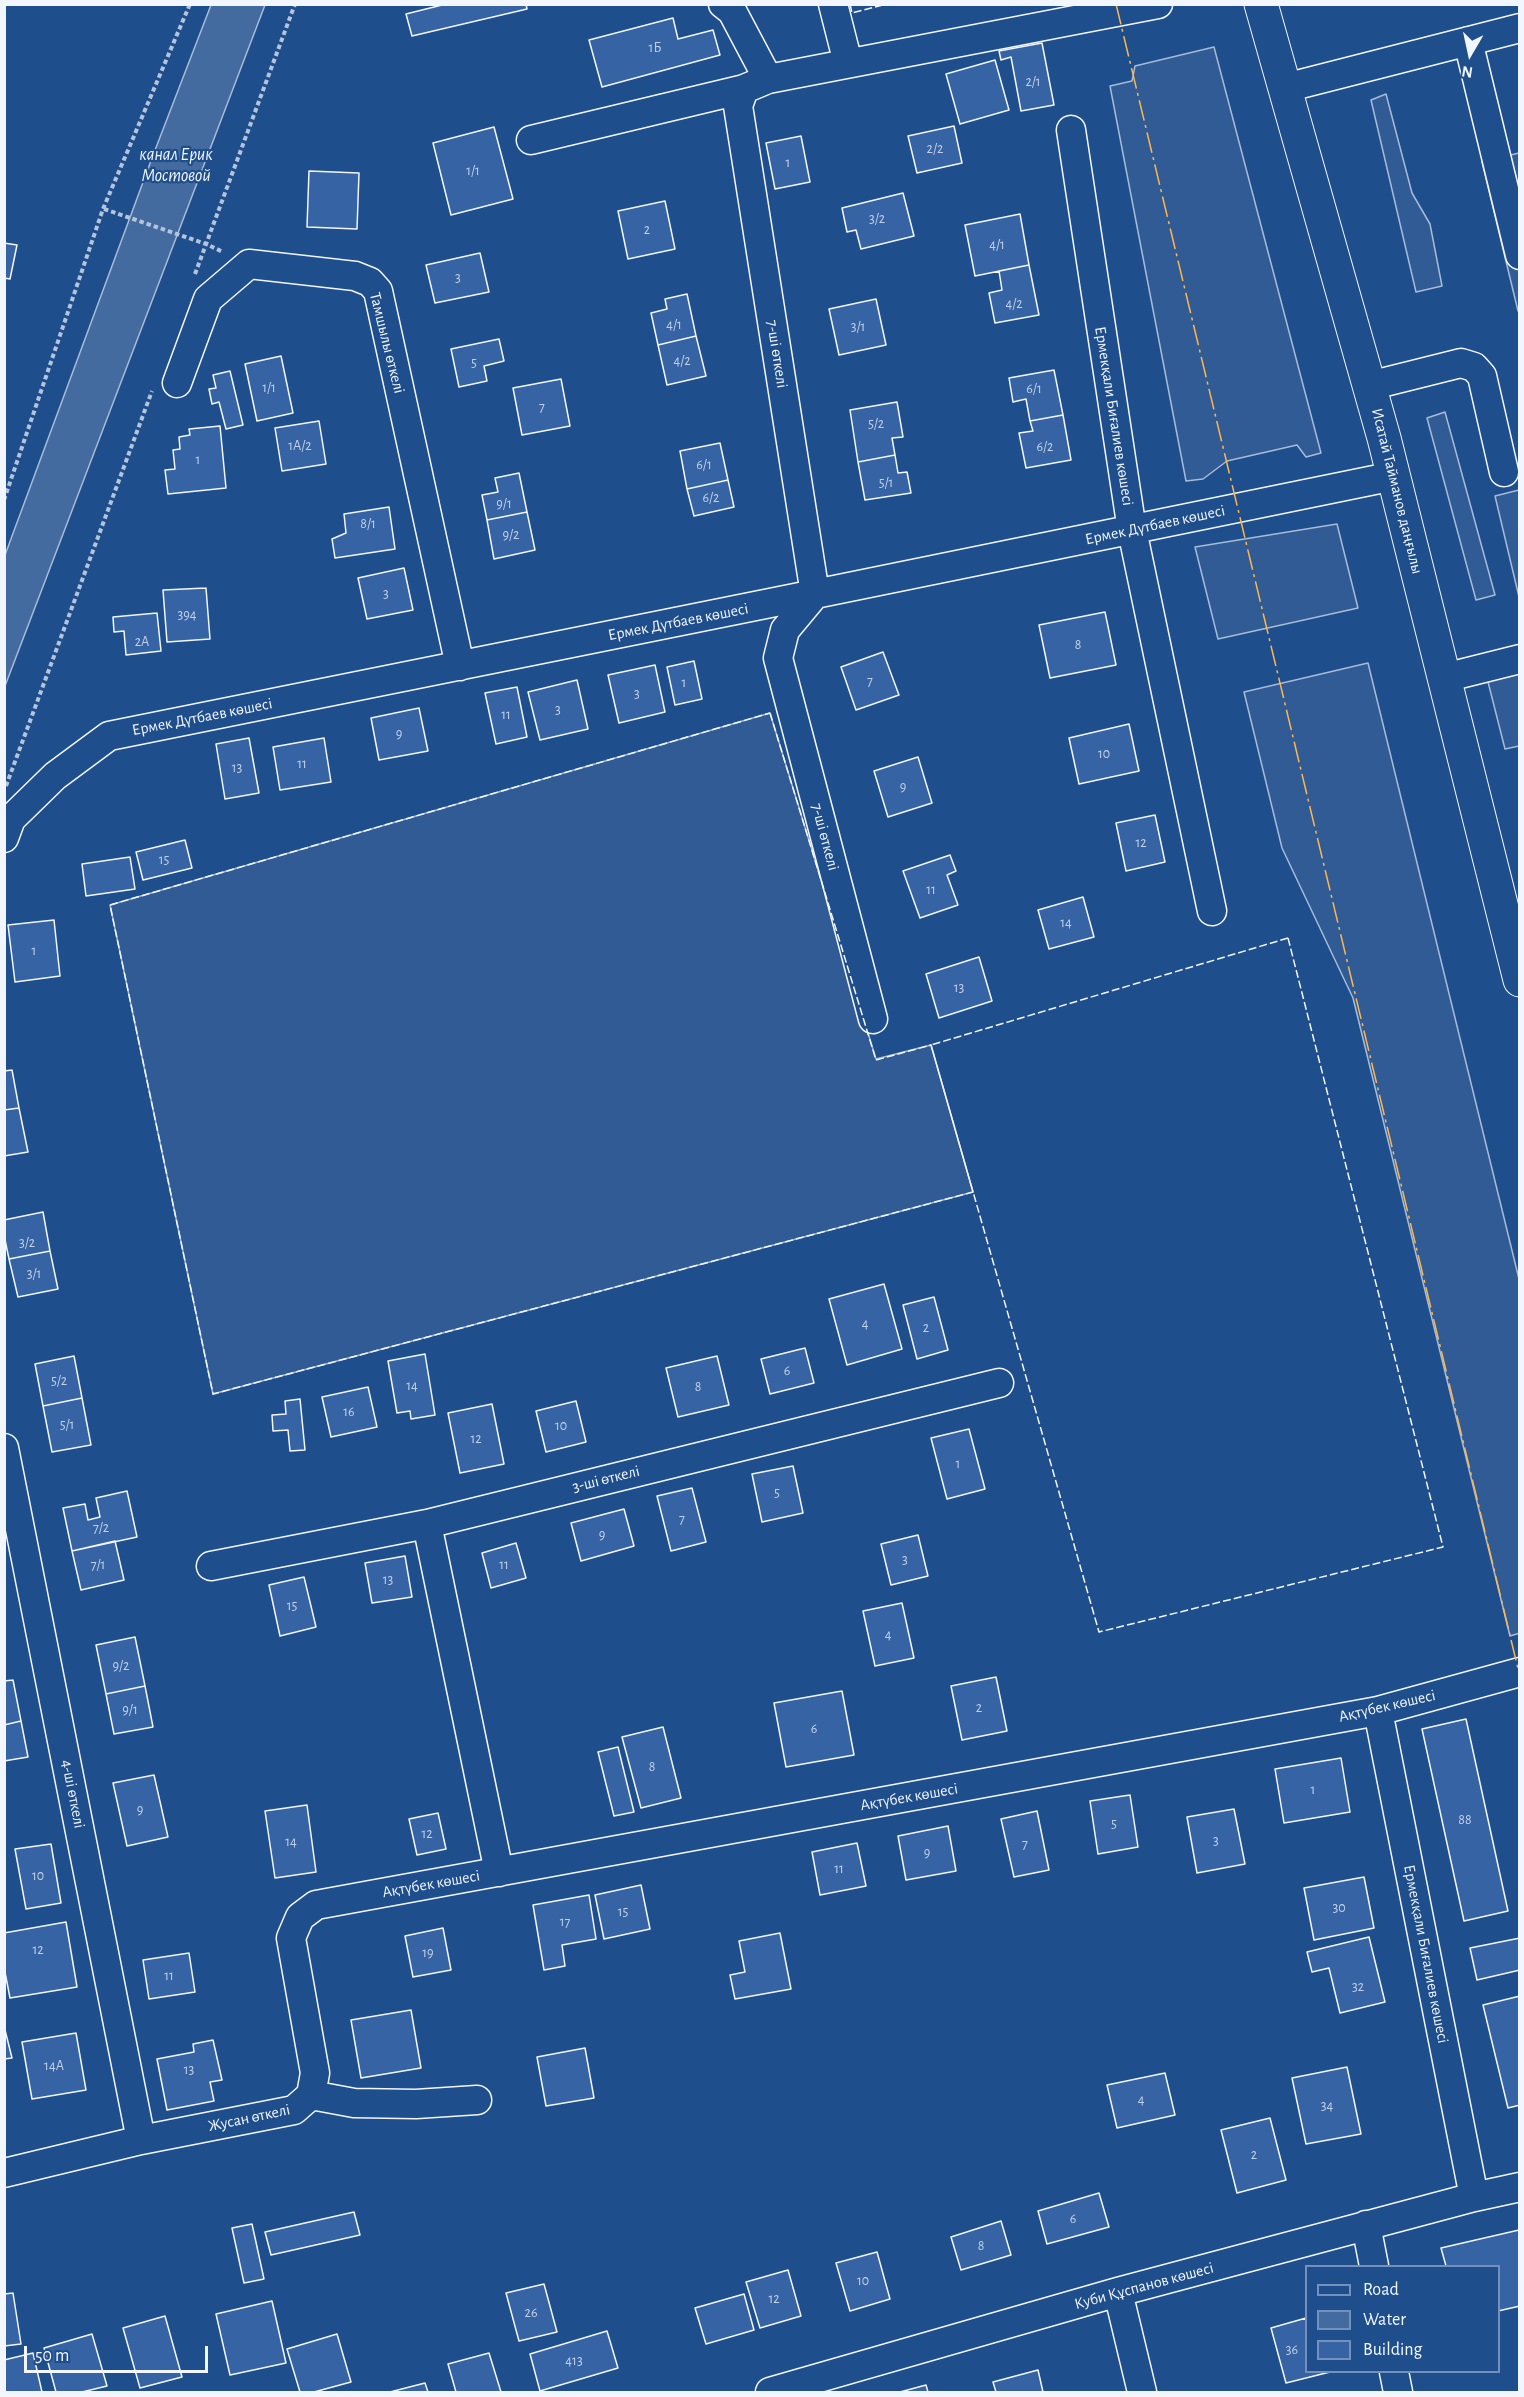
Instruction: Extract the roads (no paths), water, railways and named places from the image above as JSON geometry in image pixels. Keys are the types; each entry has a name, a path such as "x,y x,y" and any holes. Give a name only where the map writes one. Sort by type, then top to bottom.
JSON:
{"main road":[{"name":"Исатай Тайманов даңғылы","path":"1262,4 1394,476 1519,977"}],"street":[{"path":"723,4 732,11 756,84"},
{"path":"833,4 848,63"},
{"path":"531,140 848,63 1158,4"},
{"path":"1285,88 1520,28"},
{"path":"1468,41 1520,255"},
{"name":"7-шi өткелi","path":"756,84 738,105 815,594 785,630 778,658 873,1019"},
{"name":"Ермекқали Биғалиев көшесі","path":"1071,130 1132,530 1212,911"},
{"name":"Тамшылы өткелі","path":"165,386 208,299 249,264 355,276 369,282 378,291 460,666"},
{"path":"1370,386 1461,363 1474,367 1482,376 1504,472"},
{"name":"Ермек Дүтбаев көшесi","path":"4,838 11,819 55,776 109,736 1394,476"},
{"path":"1444,678 1520,659"},
{"name":"3-шi өткелi","path":"211,1566 427,1524 999,1383"},
{"name":"4-шi өткелi","path":"4,1448 141,2140"},
{"path":"427,1524 499,1872"},
{"name":"Ақтүбек көшесi","path":"300,1917 316,1905 1378,1711 1520,1672"},
{"name":"Ермекқали Биғалиев көшесі","path":"1378,1711 1474,2197"},
{"name":"Жусан өткелі","path":"4,2173 141,2140 294,2110 311,2095 315,2073 291,1938 300,1917"},
{"path":"311,2095 354,2103 416,2104 477,2100"},
{"name":"Куби Құспанов көшесi","path":"770,2392 812,2387 1118,2292 1366,2225 1520,2187"},
{"path":"1366,2225 1374,2265"},
{"path":"1118,2292 1142,2392"},
{"path":"1394,2373 1398,2392"}],"water":[{"name":"канал Ерик Мостовой","path":"211,5 265,5 5,686 5,555"}]}
